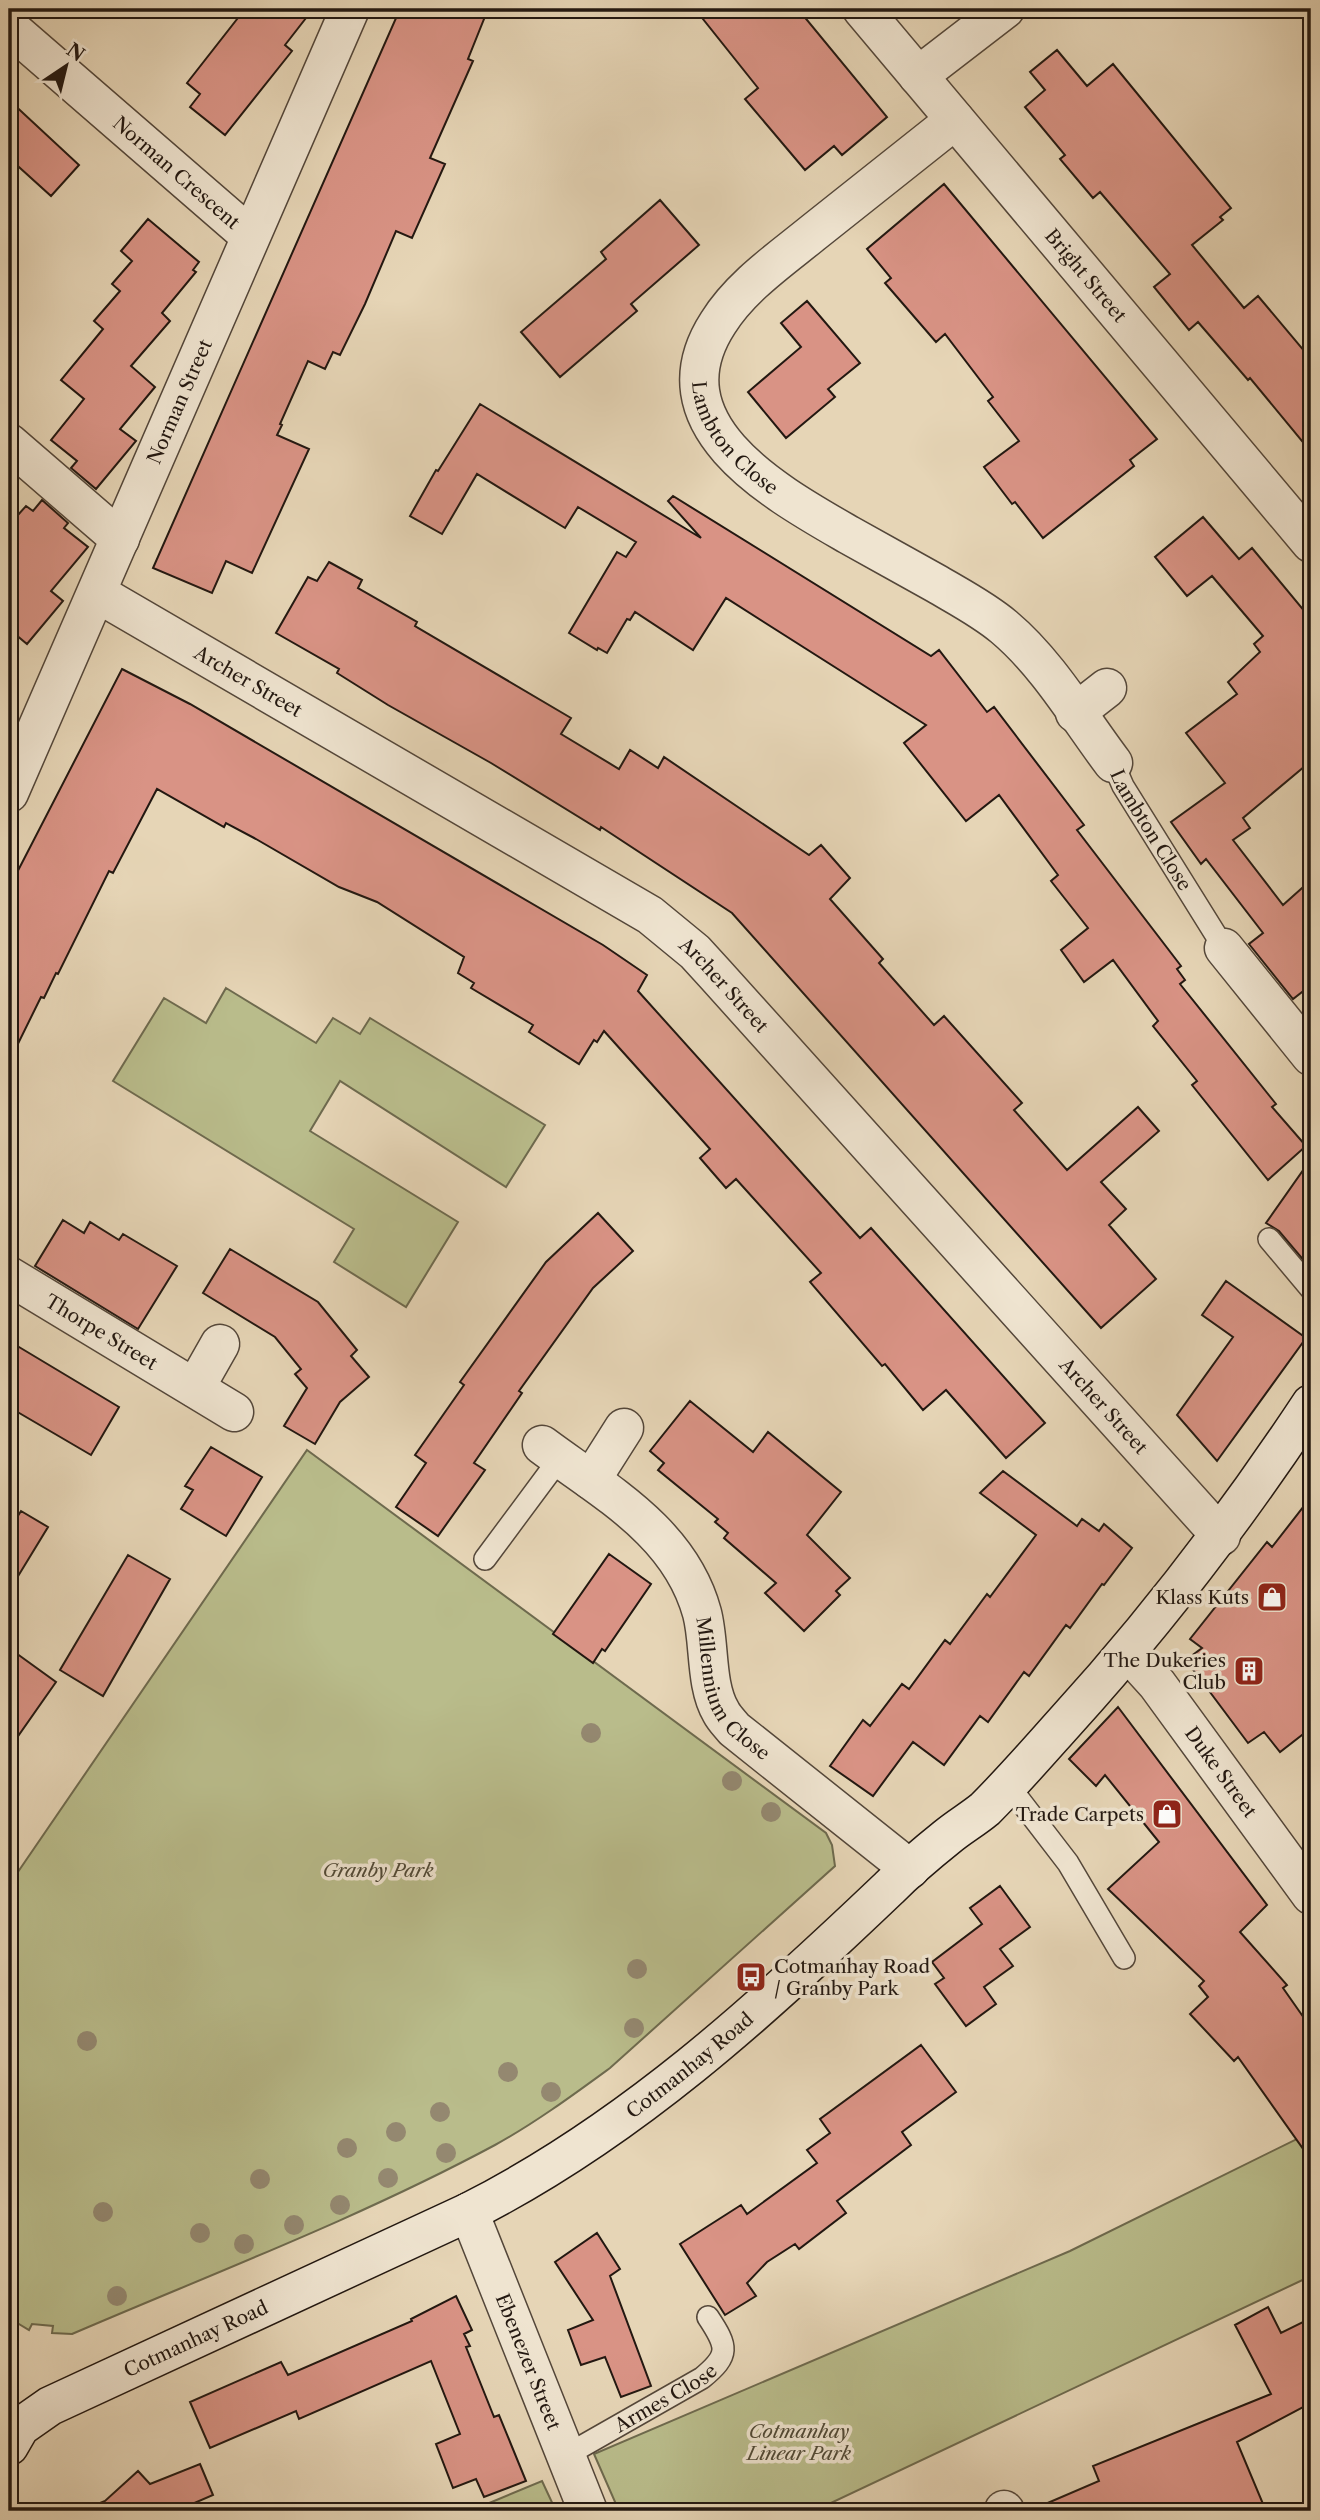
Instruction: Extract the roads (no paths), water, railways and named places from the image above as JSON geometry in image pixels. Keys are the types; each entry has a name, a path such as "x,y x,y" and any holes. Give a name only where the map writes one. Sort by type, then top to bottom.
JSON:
{"street":[{"name":"Norman Street","path":"10,789 350,9"},
{"name":"Bright Street","path":"862,9 1311,543"},
{"path":"918,76 1005,9"},
{"name":"Norman Crescent","path":"9,27 250,236"},
{"name":"Lambton Close","path":"955,120 786,255 730,307 714,329 703,356 701,393 705,411 714,431 747,468 773,489 952,593 1003,626 1040,665 1113,764"},
{"path":"9,443 120,539"},
{"name":"Archer Street","path":"97,593 650,915 673,933 716,975 1221,1536"},
{"path":"1075,713 1107,688"},
{"path":"1224,948 1311,1056"},
{"name":"Thorpe Street","path":"9,1276 234,1412"},
{"path":"195,1388 220,1344"},
{"name":"Cotmanhay Road","path":"13,2429 50,2406 469,2212 583,2146 688,2069 790,1982 910,1869 982,1811 1008,1785 1128,1652 1221,1536 1307,1419"},
{"path":"591,1480 624,1428"},
{"name":"Millennium Close","path":"551,1451 653,1530 681,1564 702,1613 713,1694 721,1713 734,1729 842,1812 910,1869"},
{"name":"Duke Street","path":"1128,1652 1157,1684 1311,1895"},
{"name":"Ebenezer Street","path":"469,2212 588,2511"}],"lane":[{"name":"Lambton Close","path":"1113,764 1123,786 1224,948"},
{"path":"1269,1239 1311,1289"},
{"path":"485,1559 551,1451"},
{"path":"1008,1785 1068,1863 1124,1958"},
{"name":"Armes Close","path":"565,2456 702,2378 719,2365 724,2353 722,2338 708,2317"}],"place":[{"name":"Klass Kuts","path":"1272,1597"},
{"name":"The Dukeries Club","path":"1249,1671"},
{"name":"Trade Carpets","path":"1167,1814"},
{"name":"Cotmanhay Road / Granby Park","path":"751,1977"}],"park label":[{"name":"Granby Park","path":"378,1870"},
{"name":"Cotmanhay Linear Park","path":"799,2442"}]}
